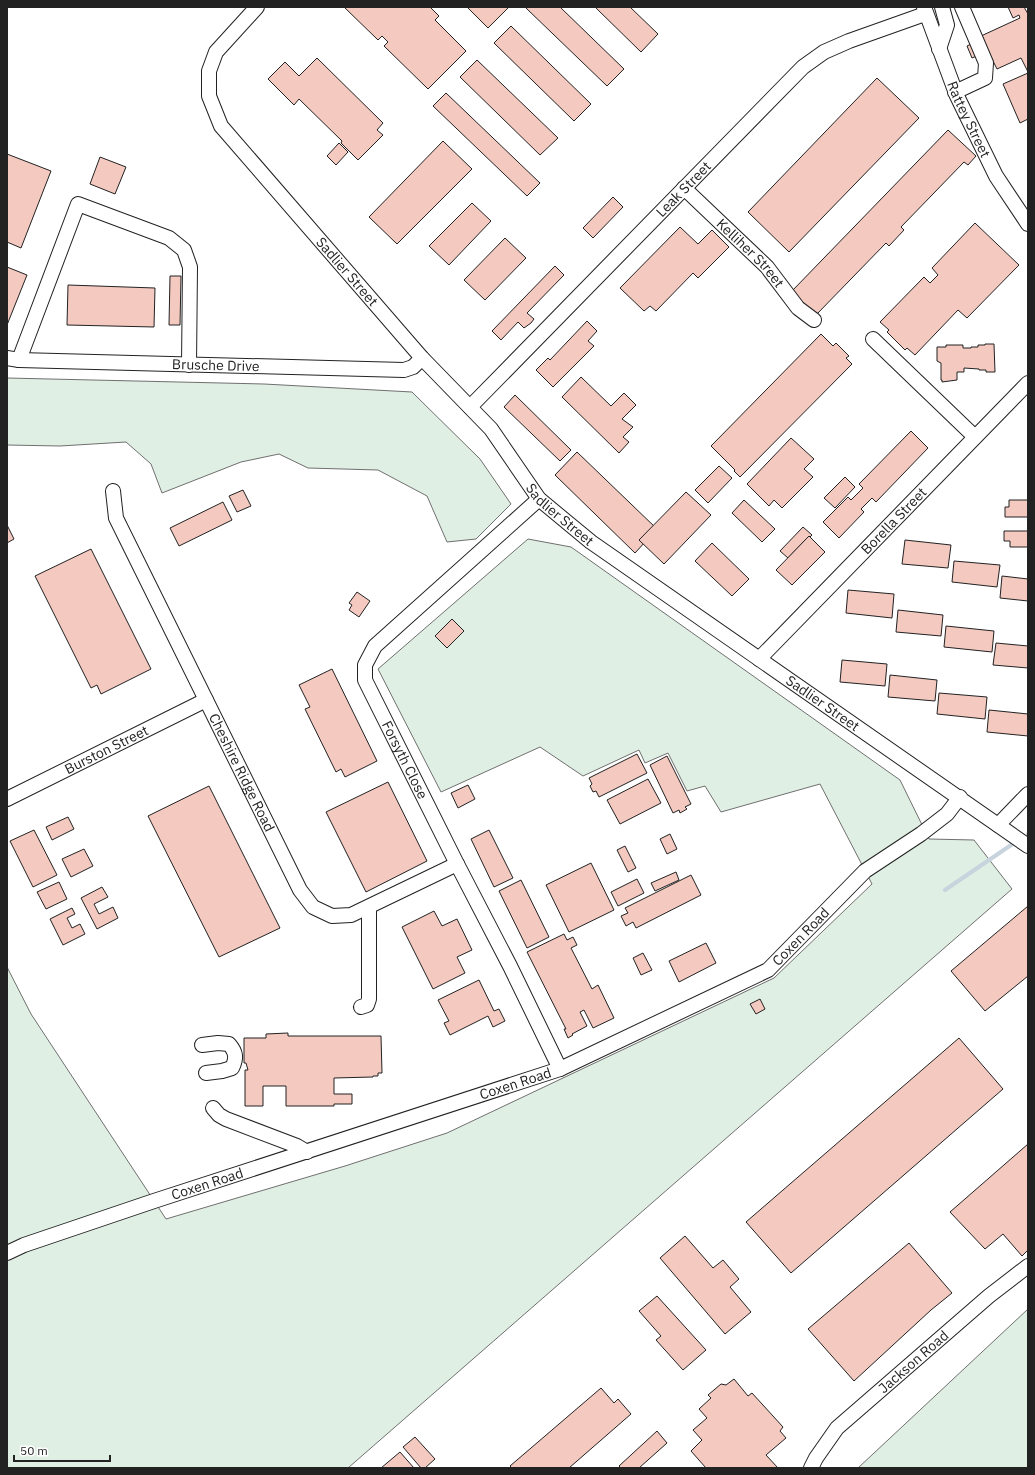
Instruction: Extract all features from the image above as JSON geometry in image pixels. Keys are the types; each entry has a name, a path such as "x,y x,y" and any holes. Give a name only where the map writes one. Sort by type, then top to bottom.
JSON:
{"lane":[{"name":"Sadlier Street","path":"257,7 216,52 209,71 209,96 221,126 422,358 491,428 539,499 591,542 960,797 1028,846"},
{"path":"939,49 947,25 942,7"},
{"path":"955,92 984,78 986,62 962,7"},
{"name":"Rattey Street","path":"924,10 955,92 996,176 1028,224"},
{"name":"Leak Street","path":"470,407 803,67 824,52 924,10"},
{"name":"Kelliher Street","path":"684,188 767,267 798,308 814,320"},
{"path":"13,359 78,204 169,238 184,250 190,267 189,365"},
{"path":"873,340 975,437"},
{"name":"Brusche Drive","path":"13,359 404,370 413,367 422,358"},
{"name":"Borella Street","path":"759,659 1028,383"},
{"name":"Cheshire Ridge Road","path":"113,491 116,518 300,890 313,907 332,916 351,915 369,908 457,864"},
{"name":"Forsyth Close","path":"539,499 375,646 366,665 365,680 510,966 560,1069"},
{"name":"Burston Street","path":"7,799 206,700"},
{"path":"998,825 1028,794"},
{"name":"Coxen Road","path":"7,1253 24,1245 140,1206 560,1069 768,970 865,871 894,853 932,826 947,814 960,797"},
{"path":"362,1007 367,1005 370,999 369,908"},
{"path":"202,1045 218,1043 228,1044 234,1051 236,1060 232,1068 222,1072 206,1073"},
{"path":"213,1108 226,1120 297,1146 307,1152"},
{"name":"Jackson Road","path":"811,1468 816,1458 837,1428 990,1296 1028,1266"}],"green space":[{"path":"7,378 264,384 412,392 480,459 511,504 476,539 447,542 427,496 378,470 308,468 279,454 241,462 162,493 151,464 126,442 60,446 7,445"},
{"path":"528,539 571,547 900,780 929,839 974,840 1012,889 348,1468 7,1468 7,967 31,1014 166,1219 345,1166 447,1133 774,978 872,884 820,784 721,812 705,786 687,791 668,753 645,763 639,750 583,776 540,747 441,792 378,669"},
{"path":"1028,1309 1028,1468 858,1468"}],"building":[{"path":"344,7 430,7 439,16 435,20 466,51 428,89 384,46 388,42 382,36 378,40"},
{"path":"467,7 509,7 488,28"},
{"path":"560,7 624,69 607,86 526,8"},
{"path":"595,7 630,7 658,34 641,52"},
{"path":"1008,7 1024,7 1028,14 1028,72 1021,58 997,69 988,51 972,58 967,46 983,38 981,36 1020,18 1019,15 1013,18"},
{"path":"511,26 591,104 574,121 494,43"},
{"path":"317,58 383,123 377,130 383,135 358,160 341,143 342,141 299,99 294,105 268,79 285,62 299,76"},
{"path":"477,60 558,138 540,155 460,77"},
{"path":"1028,73 1028,119 1020,123 1003,84"},
{"path":"877,78 919,118 789,252 748,212"},
{"path":"446,93 540,183 527,196 433,106"},
{"path":"948,130 976,156 968,165 964,162 901,227 904,230 889,246 886,243 816,315 792,291"},
{"path":"443,141 472,169 397,244 369,217"},
{"path":"339,143 348,152 336,165 327,156"},
{"path":"7,154 51,171 21,248 7,242"},
{"path":"100,157 126,167 115,194 90,184"},
{"path":"613,197 623,207 593,238 583,228"},
{"path":"472,203 491,221 449,265 429,246"},
{"path":"975,223 1019,265 967,318 958,310 915,355 907,348 905,350 887,332 889,330 880,322 924,277 930,283 938,275 932,268"},
{"path":"680,227 698,244 712,230 729,247 698,278 693,273 656,311 650,306 644,311 620,288"},
{"path":"505,238 526,258 485,300 464,280"},
{"path":"555,266 564,275 527,313 534,319 524,328 518,322 501,340 492,331"},
{"path":"7,267 27,275 7,325"},
{"path":"170,276 181,276 180,325 169,325"},
{"path":"68,285 155,288 154,327 67,325"},
{"path":"587,321 597,331 588,341 594,346 553,387 536,370 548,358 550,360"},
{"path":"821,334 833,346 836,343 849,356 846,358 852,364 740,477 711,446"},
{"path":"985,344 994,344 995,372 964,368 964,372 957,372 957,380 942,382 941,363 937,361 937,347 946,347 946,345 963,345 963,348 971,348"},
{"path":"581,377 611,406 624,393 636,405 622,419 633,427 623,437 629,442 619,453 562,397"},
{"path":"515,395 571,450 560,461 504,407"},
{"path":"911,431 928,448 876,502 872,498 861,509 864,512 839,538 823,522 848,497 851,500 863,488 859,484"},
{"path":"791,438 814,459 804,469 813,477 782,508 774,500 769,506 747,484"},
{"path":"577,452 657,529 635,553 555,475"},
{"path":"719,466 732,478 708,503 695,490"},
{"path":"845,477 855,487 835,508 824,498"},
{"path":"243,490 251,506 237,512 229,496"},
{"path":"686,492 711,515 664,564 639,540"},
{"path":"744,500 775,529 762,542 732,513"},
{"path":"1009,500 1028,500 1028,517 1005,517 1005,507 1009,507"},
{"path":"223,502 232,520 179,546 170,528"},
{"path":"7,525 14,539 7,543"},
{"path":"803,527 812,535 810,537 809,536 788,558 780,551"},
{"path":"1004,531 1028,531 1028,547 1010,547 1010,541 1004,541"},
{"path":"809,536 825,552 792,585 776,570"},
{"path":"905,540 951,545 948,568 902,564"},
{"path":"712,543 749,579 732,596 695,561"},
{"path":"91,549 151,669 101,694 97,685 91,688 35,576"},
{"path":"954,561 1000,565 997,587 952,582"},
{"path":"1002,576 1028,579 1028,601 1000,598"},
{"path":"848,590 894,594 892,618 846,613"},
{"path":"357,592 370,601 359,617 349,610 352,605 349,603"},
{"path":"898,610 943,615 941,636 896,632"},
{"path":"452,619 464,631 447,648 435,636"},
{"path":"946,626 994,631 992,652 944,647"},
{"path":"996,643 1028,646 1028,668 993,665"},
{"path":"842,660 887,664 885,686 840,682"},
{"path":"332,669 377,761 345,777 341,769 336,772 305,709 310,707 299,685"},
{"path":"890,675 937,680 935,701 888,697"},
{"path":"939,693 987,697 985,719 937,714"},
{"path":"989,710 1028,714 1028,736 987,732"},
{"path":"637,754 647,773 599,797 596,791 593,792 590,786 592,784 589,778"},
{"path":"667,756 691,804 685,807 687,809 680,813 679,810 673,813 650,765"},
{"path":"648,779 661,803 620,824 607,800"},
{"path":"388,782 427,861 366,892 326,812"},
{"path":"468,785 475,799 458,808 451,793"},
{"path":"209,786 280,928 219,957 148,816"},
{"path":"68,817 74,829 52,840 46,827"},
{"path":"34,830 57,875 33,887 10,841"},
{"path":"489,830 513,878 494,887 471,839"},
{"path":"670,834 677,849 667,854 660,839"},
{"path":"625,846 636,868 628,872 617,850"},
{"path":"84,849 93,866 71,877 62,859"},
{"path":"591,863 614,910 569,932 546,885"},
{"path":"676,872 679,880 655,891 651,883"},
{"path":"691,875 701,895 636,928 633,922 626,926 621,916 628,913 625,908"},
{"path":"637,879 644,893 618,906 611,892"},
{"path":"521,880 549,937 527,948 499,891"},
{"path":"59,882 67,899 46,909 37,892"},
{"path":"102,887 108,897 94,904 99,914 113,907 118,918 97,929 81,898"},
{"path":"1028,906 1028,976 985,1011 951,971"},
{"path":"72,908 75,914 67,918 72,928 80,924 85,934 63,945 50,919"},
{"path":"434,911 442,926 457,919 472,950 457,957 465,973 433,989 402,927"},
{"path":"564,934 567,940 573,937 577,945 571,948 592,989 598,985 614,1018 593,1028 584,1010 580,1012 587,1026 572,1034 573,1035 568,1038 564,1029 566,1029 527,952"},
{"path":"706,943 716,963 679,982 669,961"},
{"path":"643,953 652,970 641,975 633,958"},
{"path":"479,980 494,1011 499,1009 505,1021 493,1027 488,1016 450,1035 444,1023 449,1021 438,1000"},
{"path":"760,999 765,1009 756,1014 750,1004"},
{"path":"288,1033 288,1036 381,1036 382,1073 378,1073 378,1076 373,1077 334,1078 334,1094 352,1094 352,1104 334,1104 334,1106 286,1106 286,1086 263,1086 263,1106 245,1106 245,1070 248,1070 246,1063 244,1063 244,1038 266,1038 266,1034"},
{"path":"959,1038 1003,1089 791,1273 746,1222"},
{"path":"1028,1144 1028,1250 1022,1256 1003,1234 985,1249 950,1212"},
{"path":"685,1236 713,1268 723,1260 739,1279 730,1287 751,1312 725,1334 660,1258"},
{"path":"909,1243 952,1293 931,1310 854,1381 808,1329"},
{"path":"657,1296 706,1350 683,1370 656,1340 661,1336 639,1311"},
{"path":"734,1379 748,1396 752,1393 783,1427 780,1431 786,1438 766,1455 778,1468 706,1468 691,1451 702,1440 693,1430 707,1418 699,1409 711,1398 708,1395 721,1384 726,1385"},
{"path":"601,1388 614,1403 618,1399 631,1414 569,1468 512,1468 510,1466"},
{"path":"657,1431 667,1443 639,1468 621,1468 619,1466"},
{"path":"415,1437 435,1459 425,1468 421,1468 403,1447"},
{"path":"400,1452 414,1468 381,1468"}],"waterway":[{"path":"945,890 1014,843"}]}
